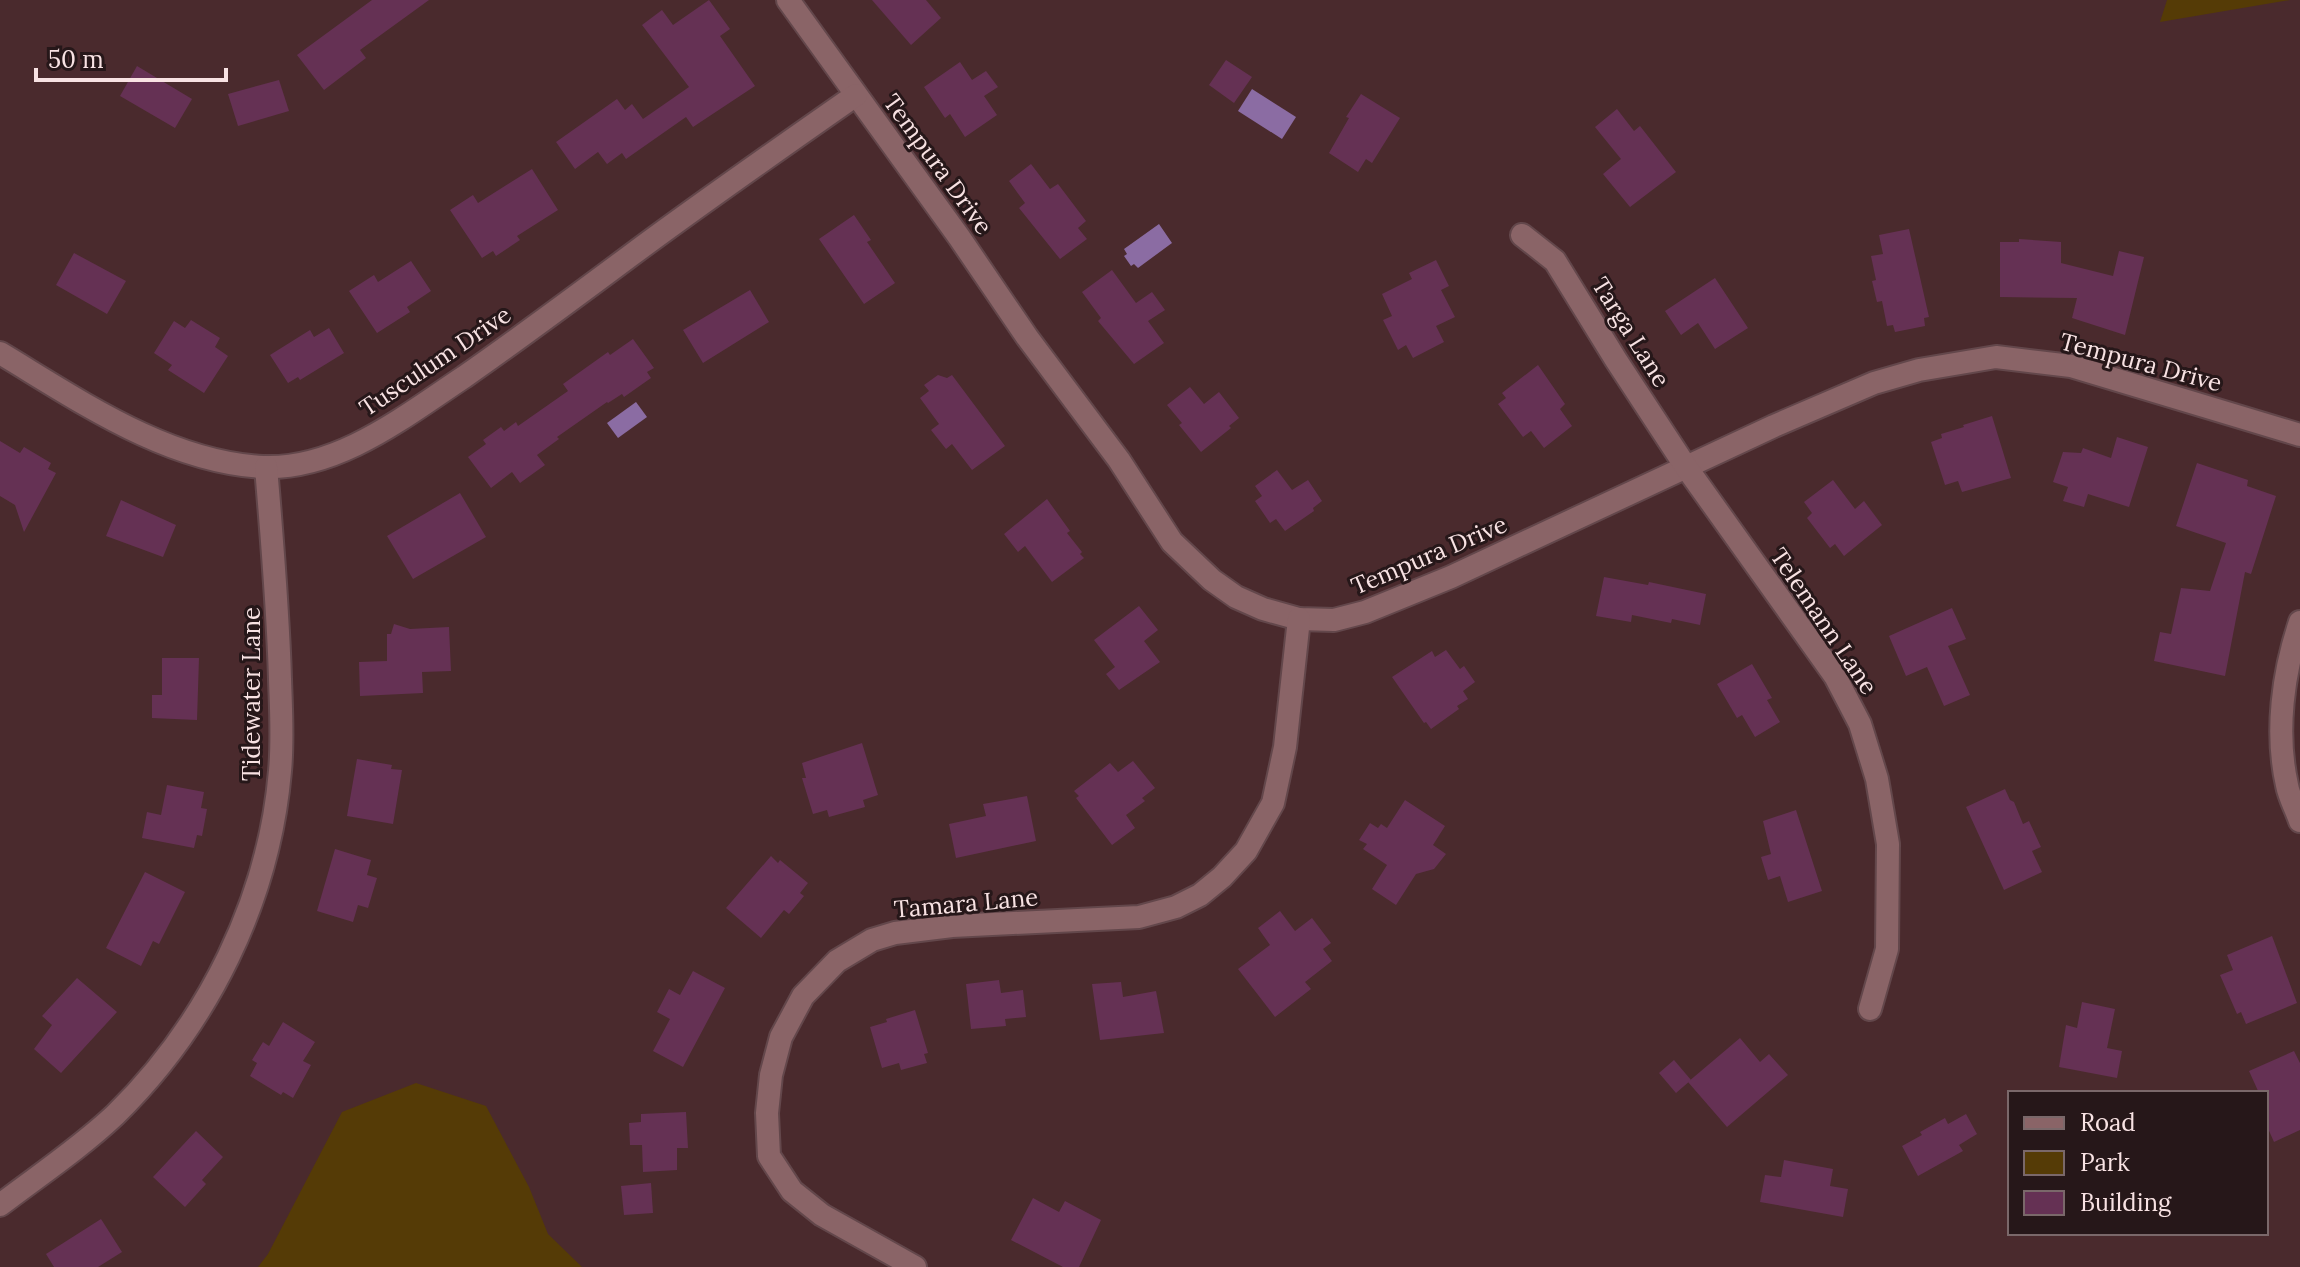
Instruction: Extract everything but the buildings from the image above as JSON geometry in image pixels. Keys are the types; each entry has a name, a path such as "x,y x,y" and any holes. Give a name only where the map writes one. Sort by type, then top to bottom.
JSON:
{"street":[{"name":"Tempura Drive","path":"788,0 1027,337 1119,460 1172,542 1212,580 1236,597 1263,609 1299,619 1334,620 1365,612 1451,577 1874,383 1919,370 1996,357 2071,366 2300,435"},
{"name":"Tusculum Drive","path":"0,353 96,410 162,442 217,462 266,467 311,461 353,446 402,419 856,95"},
{"name":"Targa Lane","path":"1522,235 1555,261 1686,467"},
{"name":"Tidewater Lane","path":"0,1205 115,1114 167,1054 199,1013 228,958 250,906 268,842 280,772 282,733 279,616 266,467"},
{"name":"Telemann Lane","path":"1686,467 1835,676 1860,724 1877,779 1888,844 1887,949 1870,1009"},
{"name":"Tamara Lane","path":"915,1267 822,1215 792,1191 769,1156 767,1113 771,1075 781,1037 803,996 837,961 872,940 895,933 952,926 1139,917 1176,907 1200,895 1246,851 1273,803 1285,747 1299,619"},
{"path":"2300,622 2282,702 2282,732 2287,785 2300,821"}],"green space":[{"path":"2167,0 2290,0 2160,22"},
{"path":"416,1083 486,1106 529,1187 548,1234 582,1267 258,1267 268,1254 342,1112"}],"shaded area":[{"path":"1252,89 1296,117 1282,139 1238,111"},
{"path":"1159,224 1172,243 1138,268 1134,264 1131,266 1124,256 1127,254 1124,249"},
{"path":"636,402 647,417 618,438 607,423"}]}
